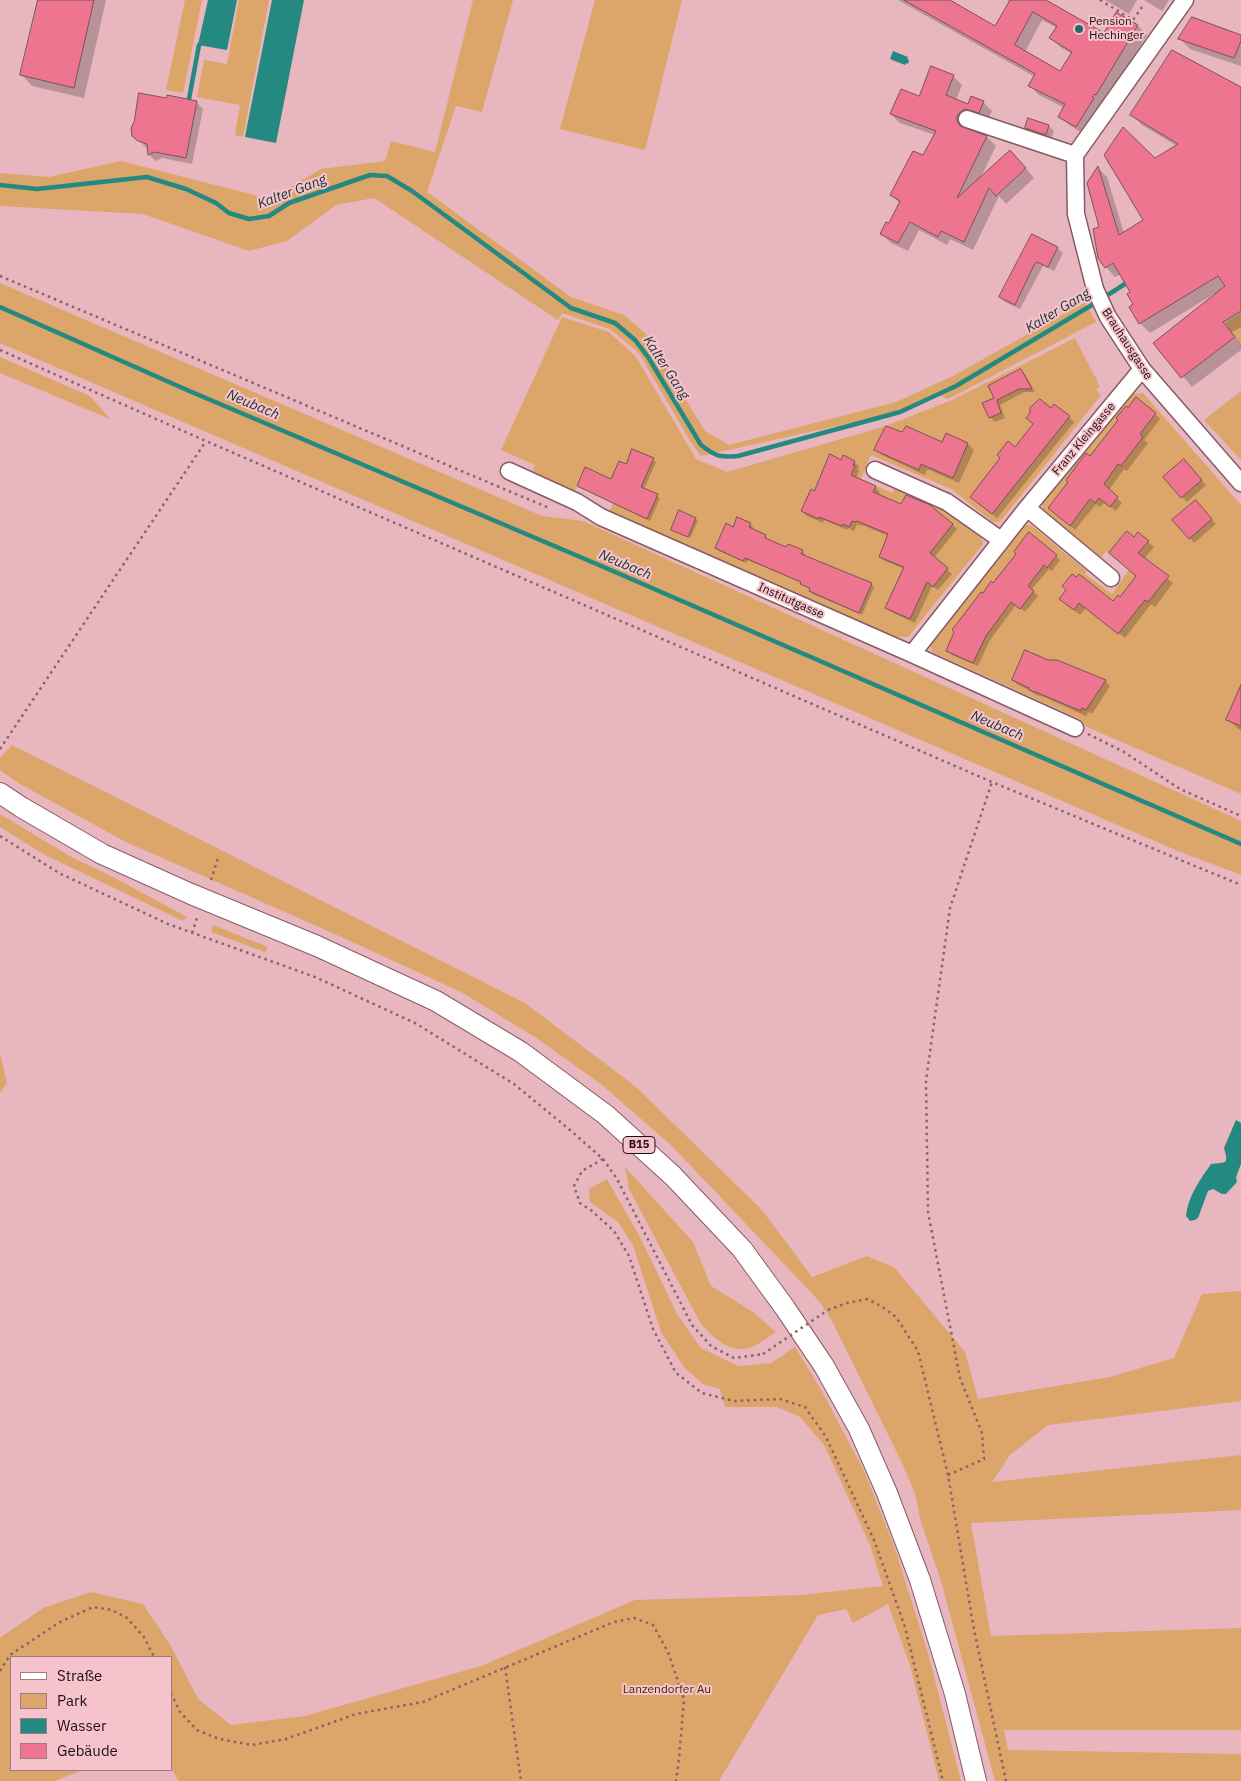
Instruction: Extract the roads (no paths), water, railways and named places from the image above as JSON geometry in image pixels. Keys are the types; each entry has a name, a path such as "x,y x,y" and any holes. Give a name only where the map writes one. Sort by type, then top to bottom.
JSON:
{"main road":[{"name":"B15","path":"0,793 102,854 191,894 317,946 436,1001 521,1052 606,1115 673,1176 742,1249 780,1300 824,1366 858,1429 887,1493 920,1580 955,1694 976,1781"}],"street":[{"path":"967,119 1075,155 1185,0"},
{"name":"Brauhausgasse","path":"1075,155 1076,214 1095,289 1104,310 1142,369 1238,475"},
{"name":"Franz Kleingasse","path":"912,654 1026,508 1142,369"},
{"path":"875,470 947,502 1001,540"},
{"name":"Institutgasse","path":"509,471 577,502 601,517 1075,728"},
{"path":"1026,508 1111,578"}],"water":[{"path":"208,0 237,0 227,50 198,45"},
{"path":"272,0 304,0 276,143 245,137"},
{"path":"893,51 908,57 908,64 906,63 905,65 890,59"},
{"path":"1236,1120 1241,1123 1241,1164 1236,1177 1237,1182 1226,1194 1213,1189 1208,1191 1198,1218 1190,1221 1186,1216 1192,1195 1211,1164 1225,1162 1224,1148"}],"waterway":[{"path":"189,99 199,45"},
{"name":"Kalter Gang","path":"0,185 37,189 147,177 186,189 216,203 229,213 249,219 269,216 289,203 370,175 387,176 412,191 571,308 615,323 635,340 648,357 701,445 714,454 727,457 738,456 900,412 956,386 1097,302"},
{"name":"Kalter Gang","path":"1103,298 1128,282"},
{"name":"Neubach","path":"0,307 187,390 599,565 1241,844"}],"place":[{"name":"Pension Hechinger","path":"1079,29"}],"park label":[{"name":"Lanzendorfer Au","path":"667,1690"}]}
